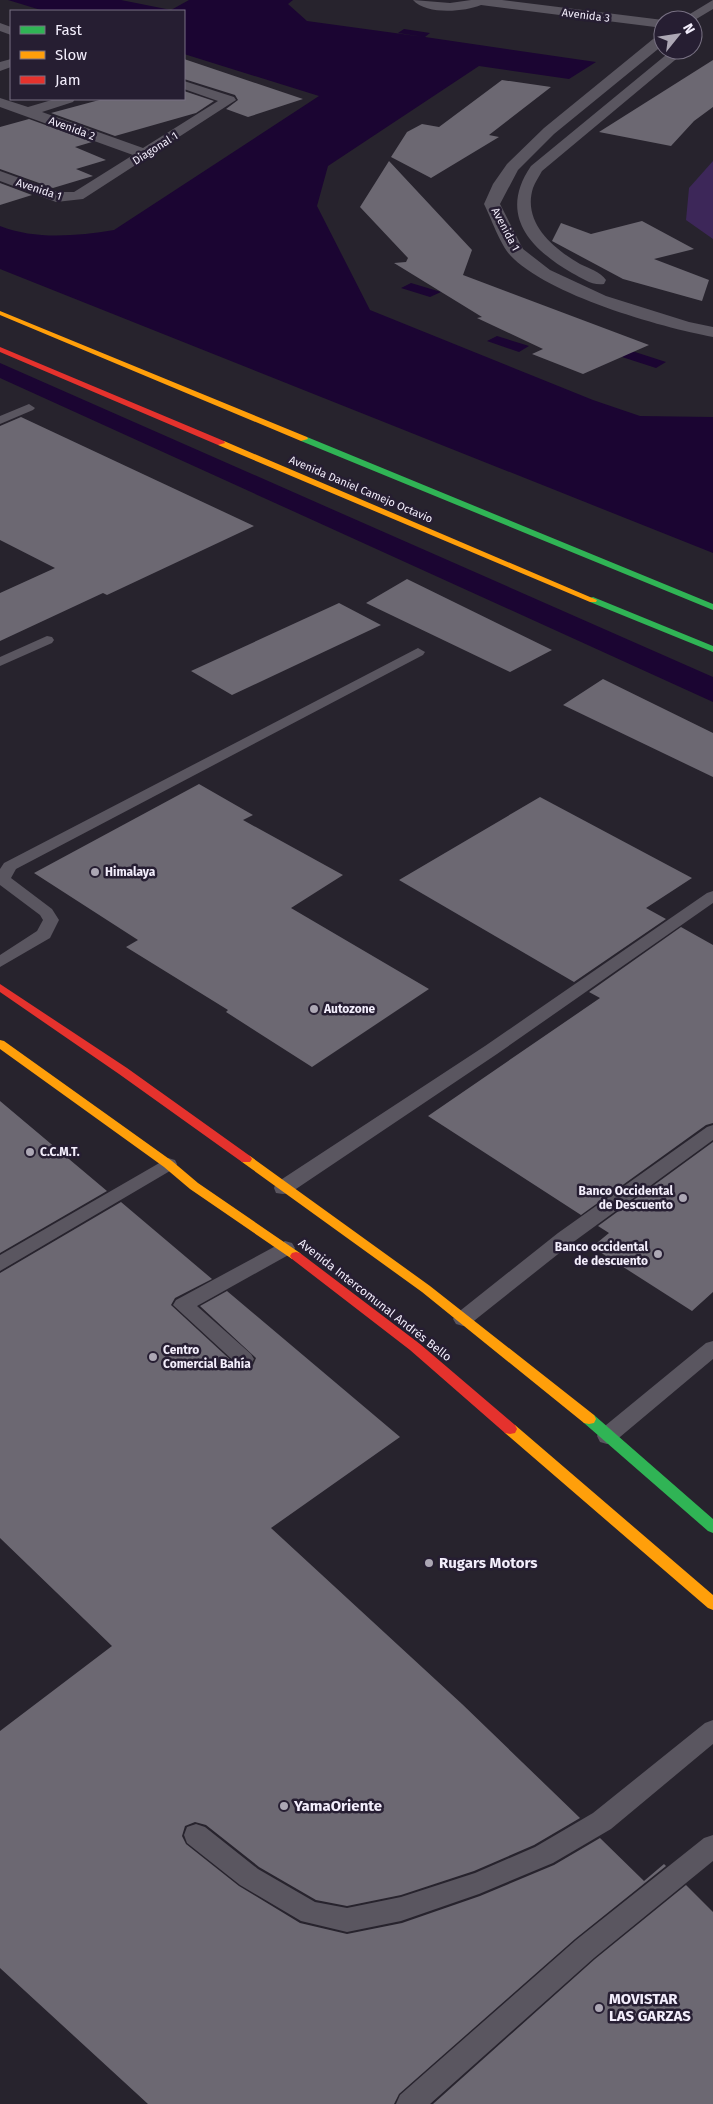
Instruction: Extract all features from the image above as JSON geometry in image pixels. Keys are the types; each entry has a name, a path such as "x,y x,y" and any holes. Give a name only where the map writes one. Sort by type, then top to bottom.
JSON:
{"main road":[{"name":"Avenida Daniel Camejo Octavio","path":"0,313 713,607"},
{"name":"Avenida Daniel Camejo Octavio","path":"0,349 452,542 713,649"},
{"path":"0,987 123,1071 283,1188 426,1289 607,1436 713,1527"},
{"name":"Avenida Intercomunal Andrés Bello","path":"0,1044 168,1164 194,1186 285,1248 415,1347 713,1604"}],"street":[{"name":"Avenida 3","path":"419,0 448,6 466,5 480,1 653,23"},
{"name":"Avenida 1","path":"653,46 549,131 512,167 501,184 492,204 516,252 544,273 600,300 686,327 713,332"},
{"name":"Avenida 1","path":"610,286 578,270 549,250 533,233 524,210 525,190 536,170 668,60"},
{"path":"612,79 639,83"},
{"name":"Diagonal 1","path":"78,196 228,101 227,98 185,85"},
{"path":"28,112 65,100"},
{"name":"Avenida 2","path":"0,102 145,154"},
{"path":"114,144 205,116"},
{"name":"Avenida 1","path":"0,176 56,197 78,196"},
{"path":"625,292 678,311 713,320"}],"lane":[{"path":"0,420 29,408"},
{"path":"0,662 47,640"},
{"path":"0,962 44,934 51,920 46,912 3,880 3,876 10,866 418,652"},
{"path":"283,1188 492,1050 713,896"},
{"path":"463,1319 565,1238 713,1131"},
{"path":"4,1256 168,1164"},
{"path":"244,1359 183,1305 285,1248"},
{"path":"607,1436 713,1348"},
{"path":"196,1835 249,1877 310,1913 347,1920 401,1909 479,1883 544,1855 602,1821 713,1730"},
{"path":"410,2104 585,1949 713,1846"}],"shaded area":[{"path":"8,0 121,0 171,10 41,10"},
{"path":"189,0 293,0 288,4 307,21 424,37 398,33 404,29 430,33 425,37 596,62 569,79 479,66 328,166 317,206 370,310 593,400 640,416 713,417 713,553 0,269 0,226 28,233 56,236 114,230 319,96 185,54 185,10 171,10"},
{"path":"713,161 713,239 686,220 689,188"},
{"path":"411,283 441,292 430,297 401,288"},
{"path":"497,336 529,346 519,352 487,341"},
{"path":"632,351 666,362 656,368 622,357"},
{"path":"0,363 713,677 713,702 0,378"}],"building":[{"path":"185,59 303,99 248,117 226,109 238,100 235,95 185,79"},
{"path":"713,60 713,107 694,121 671,146 599,132"},
{"path":"502,80 551,87 489,135 499,137 431,178 391,157 407,132 422,124 439,127"},
{"path":"185,91 214,101 196,113 115,136 51,113 99,100 185,100"},
{"path":"29,119 92,142 75,147 106,160 76,169 93,176 53,188 0,169 0,127"},
{"path":"389,161 472,250 463,275 649,345 583,374 532,354 543,349 477,318 482,317 394,263 406,262 408,258 360,207"},
{"path":"0,183 32,195 0,205"},
{"path":"642,221 694,249 654,259 709,280 702,301 623,279 552,241 561,223 591,234"},
{"path":"21,417 254,526 107,595 103,593 0,641 0,593 55,568 0,540 0,426"},
{"path":"407,579 552,650 510,672 366,603"},
{"path":"339,603 381,625 232,695 191,671"},
{"path":"603,679 713,733 713,777 563,705"},
{"path":"199,784 253,815 243,820 343,875 291,908 429,989 312,1067 226,1012 228,1010 126,947 138,940 34,873"},
{"path":"540,797 692,878 646,908 666,919 574,982 399,880"},
{"path":"681,927 713,945 713,1123 706,1125 581,1215 428,1116 600,998 589,992"},
{"name":"C.C.M.T.","path":"0,1101 107,1191 0,1253"},
{"name":"Banco Occidental de Descuento","path":"713,1142 713,1292 692,1311 592,1247 609,1233 598,1226"},
{"name":"YamaOriente","path":"121,1202 212,1279 175,1298 171,1305 236,1365 245,1369 253,1365 256,1358 200,1306 227,1291 400,1437 271,1528 462,1704 580,1818 534,1845 474,1871 401,1895 347,1906 316,1900 259,1867 206,1825 195,1822 185,1826 182,1836 186,1844 239,1886 300,1923 347,1934 402,1923 480,1896 554,1865 600,1838 644,1881 664,1864 666,1866 575,1939 399,2094 394,2104 148,2104 0,1968 0,1731 112,1646 0,1538 0,1273"},
{"name":"MOVISTAR LAS GARZAS","path":"686,1885 713,1912 713,2104 433,2104 595,1959"}],"traffic: fast":[{"path":"304,439 713,607"},
{"path":"593,600 713,649"},
{"path":"589,1419 713,1527"}],"traffic: slow":[{"path":"0,313 304,439"},
{"path":"221,443 593,600"},
{"path":"0,1044 168,1164 194,1186 296,1256"},
{"path":"246,1159 426,1289 589,1419"},
{"path":"510,1429 713,1604"}],"traffic: jam":[{"path":"0,349 221,443"},
{"path":"0,987 123,1071 246,1159"},
{"path":"296,1256 415,1347 510,1429"}],"place":[{"name":"Himalaya","path":"95,872"},
{"name":"Autozone","path":"314,1009"},
{"name":"C.C.M.T.","path":"30,1152"},
{"name":"Banco Occidental de Descuento","path":"683,1198"},
{"name":"Banco occidental de descuento","path":"658,1254"},
{"name":"Centro Comercial Bahía","path":"153,1357"},
{"name":"Rugars Motors","path":"429,1563"},
{"name":"YamaOriente","path":"284,1806"},
{"name":"MOVISTAR LAS GARZAS","path":"599,2008"}]}
